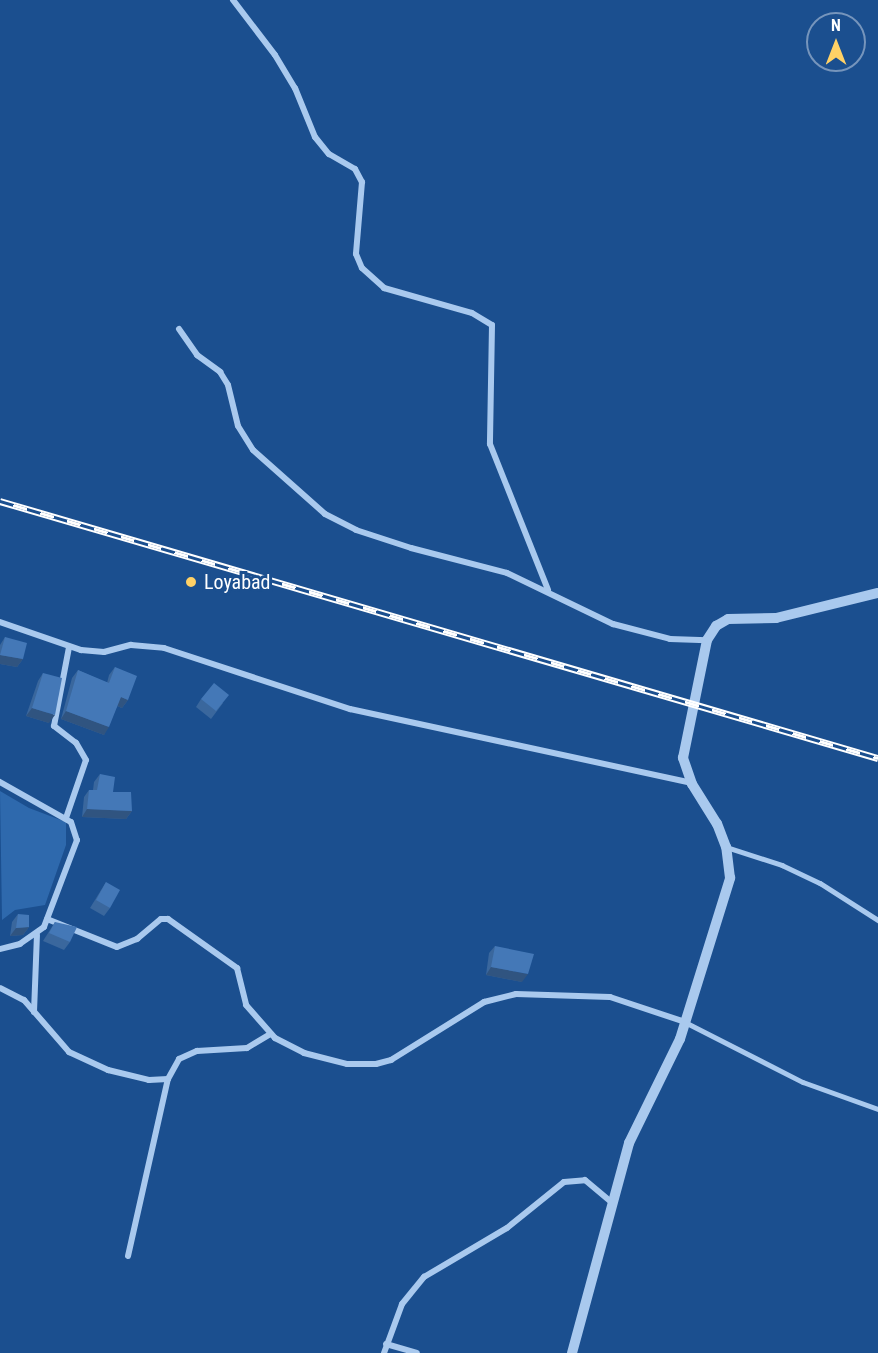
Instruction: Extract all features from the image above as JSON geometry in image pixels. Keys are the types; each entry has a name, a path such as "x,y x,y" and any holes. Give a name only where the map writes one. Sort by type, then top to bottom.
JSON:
{"street":[{"path":"233,0 280,63 315,137 329,154 355,169 362,182 356,254 362,268 384,288 472,313 492,325 490,444 548,590"},
{"path":"179,329 196,355 220,372 228,385 238,426 253,450 325,514 377,537 507,573 548,590 613,624 670,639 707,640"},
{"path":"572,1353 629,1143 646,1114 680,1039 723,909 730,878 726,848 692,784 683,758 707,640 716,626 728,619 776,618 878,592"},
{"path":"0,622 69,647 104,652 131,645 164,648 350,709 692,784"},
{"path":"66,818 86,760 76,743 54,726 69,647"},
{"path":"0,782 66,818 74,827 76,847 47,919 37,935 34,1013"},
{"path":"47,919 117,947 138,939 161,919 168,919 237,968 246,1005 270,1034 304,1053 347,1064 370,1065 403,1054 484,1002 516,994 610,997 685,1022"},
{"path":"0,949 37,935"},
{"path":"0,988 24,1000 60,1044 87,1062 148,1080 168,1079"},
{"path":"128,1256 168,1079 179,1059 209,1049 247,1048 270,1034"},
{"path":"384,1353 402,1304 424,1277 507,1228 564,1182 585,1179 612,1204"},
{"path":"386,1344 417,1353"}],"lane":[{"path":"726,848 801,874 878,920"},
{"path":"685,1022 782,1073 878,1108"}],"shaded area":[{"path":"0,791 29,808 66,822 66,845 45,905 15,910 2,920"}],"building":[{"path":"5,637 27,643 23,659 0,655"},
{"path":"115,667 137,676 128,700 121,697 109,727 66,711 78,670 109,683"},
{"path":"43,673 62,678 55,715 32,708"},
{"path":"214,683 229,695 216,711 201,699"},
{"path":"100,774 115,777 113,792 131,792 132,811 87,809 89,790 97,790"},
{"path":"106,882 120,890 110,908 96,900"},
{"path":"18,914 29,915 29,927 16,928"},
{"path":"55,922 77,927 70,942 49,933"},
{"path":"495,946 534,954 528,974 491,967"}],"railway":[{"path":"0,501 878,758"}],"place":[{"name":"Loyabad","path":"191,582"}]}
